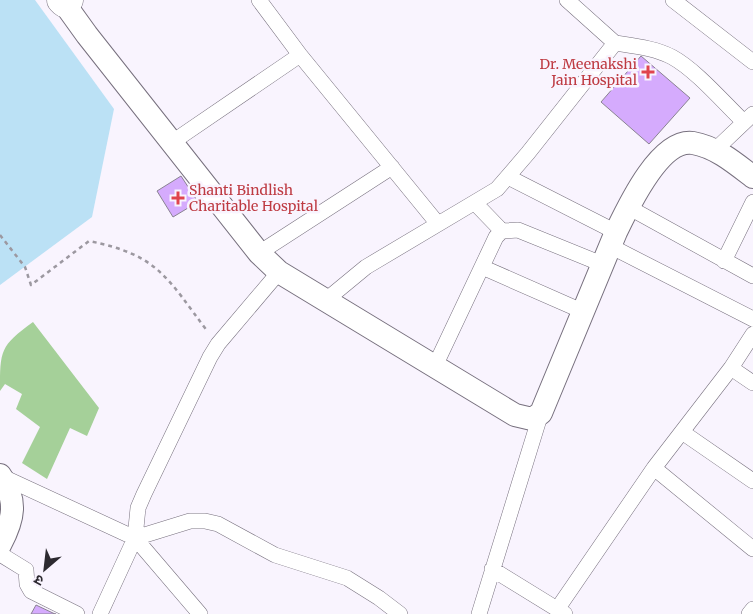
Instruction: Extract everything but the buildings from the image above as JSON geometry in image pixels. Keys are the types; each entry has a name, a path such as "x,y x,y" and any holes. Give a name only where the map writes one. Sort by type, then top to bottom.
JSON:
{"main road":[{"path":"65,1 172,143 259,253 279,272 515,415 532,419 541,413 609,247 628,207 667,151 680,144 692,143 715,150 753,177"},
{"path":"0,476 13,499 12,518 0,545"}],"street":[{"path":"259,0 300,55 438,224"},
{"path":"567,0 615,43 655,50 671,56 749,118 715,150"},
{"path":"673,0 753,62"},
{"path":"326,300 366,267 492,192 508,177 615,43"},
{"path":"172,143 300,55"},
{"path":"259,253 392,167"},
{"path":"508,177 609,247 753,319"},
{"path":"724,261 753,202"},
{"path":"475,203 502,231"},
{"path":"628,207 753,276"},
{"path":"435,366 496,237 502,231 518,230 609,247"},
{"path":"482,267 582,311"},
{"path":"100,614 135,538 138,508 170,438 218,344 279,272"},
{"path":"492,569 562,611 654,468 731,368 753,334"},
{"path":"731,368 753,384"},
{"path":"479,614 541,413"},
{"path":"682,432 753,481"},
{"path":"654,468 753,550"},
{"path":"0,476 135,538 200,614"},
{"path":"135,538 190,521 205,521 218,524 275,555 347,578 400,614"},
{"path":"0,554 26,570 27,584 31,591 77,614"},
{"path":"749,614 753,609"}],"path":[{"path":"0,235 25,267 31,285 89,241 118,247 156,266 218,344"}],"green space":[{"path":"33,322 99,408 87,436 70,428 47,479 22,463 40,427 16,409 22,394 5,384 0,391 4,350 14,337"}],"water":[{"path":"0,0 35,0 114,109 92,217 0,285"}],"place":[{"name":"Dr. Meenakshi Jain Hospital","path":"648,72"},
{"name":"Shanti Bindlish Charitable Hospital","path":"178,198"}]}
